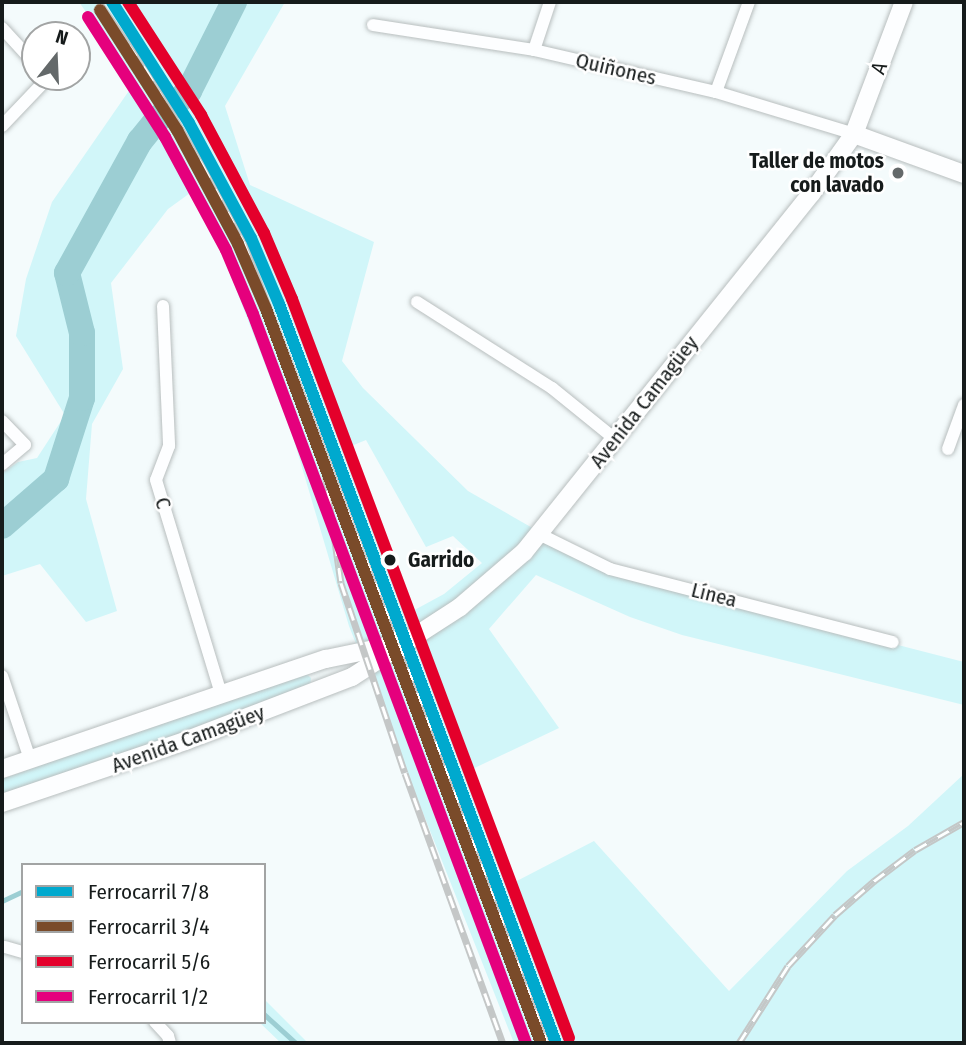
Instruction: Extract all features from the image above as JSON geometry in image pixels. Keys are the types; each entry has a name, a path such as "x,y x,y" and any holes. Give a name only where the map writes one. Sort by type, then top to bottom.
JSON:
{"main road":[{"name":"A","path":"854,134 904,2"},
{"path":"854,134 964,174"},
{"name":"Avenida Camagüey","path":"2,803 185,741 334,685 370,668 460,607 524,552 539,534 811,194 854,134"},
{"name":"Avenida Camagüey","path":"2,769 326,659 406,643"},
{"path":"326,659 334,685"}],"street":[{"path":"534,50 550,2"},
{"path":"716,92 749,2"},
{"name":"Quiñones","path":"373,25 534,50 716,92 854,134"},
{"path":"2,28 21,49"},
{"path":"2,126 35,91"},
{"path":"417,302 552,388 615,439"},
{"name":"C","path":"163,306 169,446 156,480 221,694"},
{"path":"948,449 964,405"},
{"path":"2,421 25,445 2,464"},
{"name":"Línea","path":"539,534 610,569 893,642"},
{"path":"2,677 30,759"},
{"path":"5,947 21,951"},
{"path":"157,1024 169,1036 170,1043"}],"shaded area":[{"path":"79,2 285,2 225,106 250,185 374,242 342,361 363,388 468,491 606,570 964,662 964,705 682,635 630,617 536,575 489,629 559,728 466,772 511,884 594,841 729,991 847,871 908,826 964,774 964,1043 514,1043 349,626 293,437 197,188 168,209 111,283 123,369 92,424 86,499 117,611 86,622 40,564 2,576 2,473 18,462 37,458 65,415 16,336 26,279 52,202 135,82","holes":["366,440 426,547 453,536 482,563 444,594 409,613 344,449"]},
{"path":"304,672 311,678 310,688 2,796 2,779"},
{"path":"266,1001 308,1043 281,1043 261,1024 266,1024"}],"waterway":[{"path":"2,526 56,479 82,398 82,333 67,273 140,141 158,119 189,91 234,2"},
{"path":"2,901 21,892"},
{"path":"266,1016 296,1043"}],"railway":[{"path":"99,2 146,70 203,166 244,243 399,644 547,1043"},
{"path":"324,465 341,583 405,773 503,1043"},
{"path":"739,1043 788,966 835,915 915,850 964,822"}],"rail line":[{"name":"7/8","path":"112,2 189,123 251,238 279,304 556,1043"},
{"name":"5/6","path":"128,2 201,115 264,233 292,299 569,1038"},
{"name":"3/4","path":"100,10 177,130 238,244 266,309 541,1043"},
{"name":"1/2","path":"88,17 165,137 226,250 253,314 526,1043"}],"place":[{"name":"Taller de motos con lavado","path":"898,173"},
{"name":"Garrido","path":"390,560"}]}
